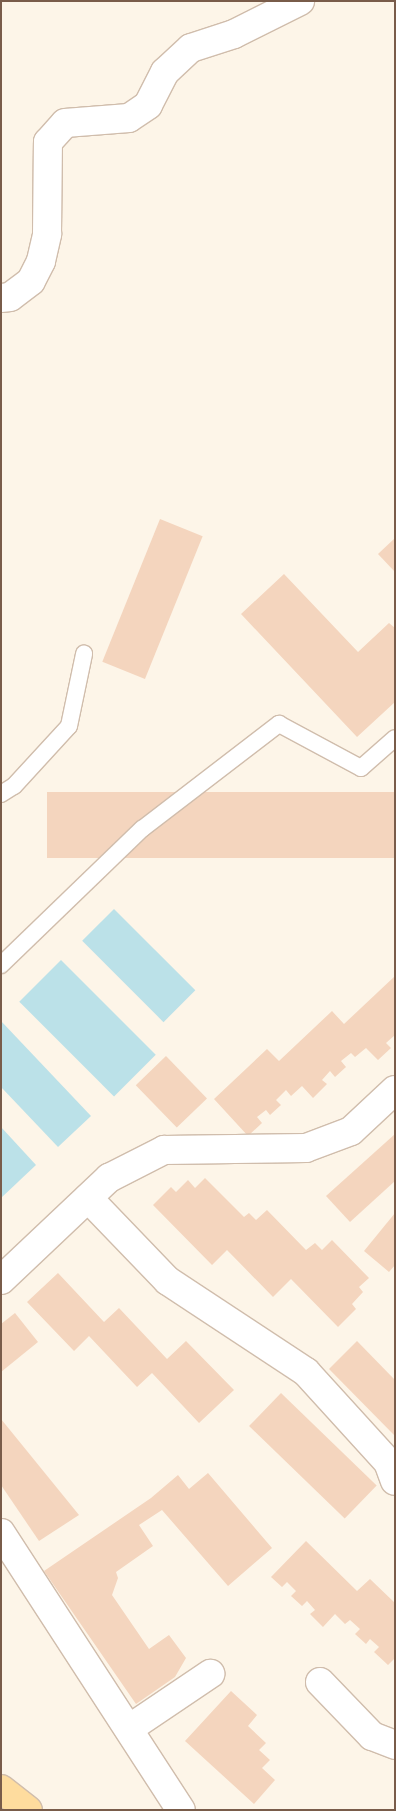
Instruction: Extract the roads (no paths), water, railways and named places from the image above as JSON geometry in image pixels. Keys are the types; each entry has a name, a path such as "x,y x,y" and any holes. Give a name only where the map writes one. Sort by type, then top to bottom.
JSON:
{"main road":[{"path":"1,1789 28,1810"}],"street":[{"path":"1,298 10,297 30,281 41,261 47,234 48,142 65,123 129,118 148,104 164,72 190,48 234,34 300,1"},
{"path":"1,1280 109,1178 164,1150 306,1148 351,1132 392,1098"},
{"path":"88,1198 168,1281 306,1372 388,1462 395,1481"},
{"path":"1,1533 130,1728 181,1810"},
{"path":"130,1728 210,1674"},
{"path":"320,1682 372,1736 395,1744"}],"lane":[{"path":"1,794 14,786 69,726 84,654"},
{"path":"1,965 142,829 279,724 361,768 395,738"}],"water":[{"path":"114,909 195,990 163,1022 82,941"},
{"path":"61,960 156,1055 114,1096 19,1002"},
{"path":"1,1021 91,1116 58,1147 1,1087"},
{"path":"1,1127 36,1165 1,1198"}]}
